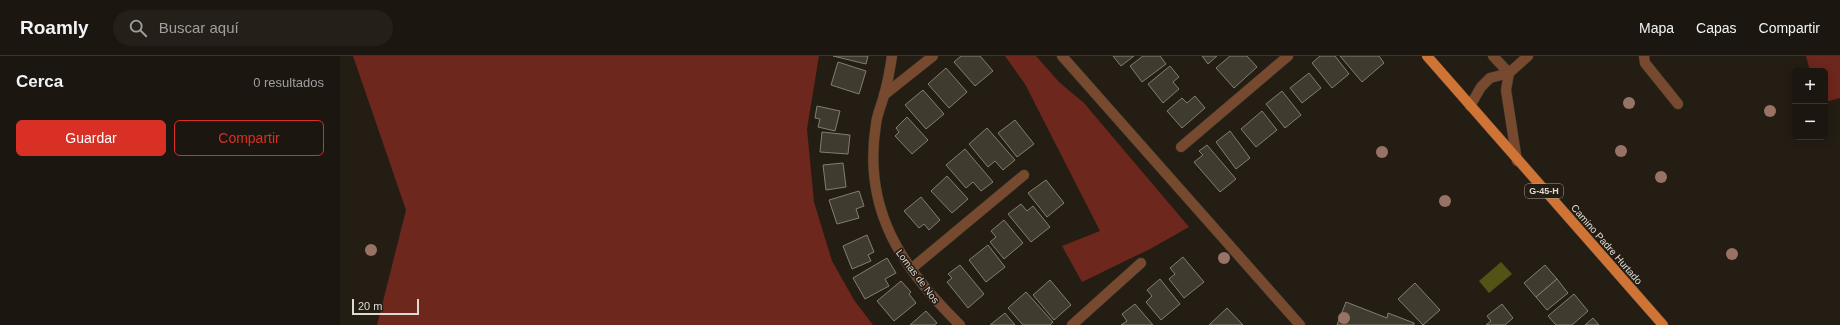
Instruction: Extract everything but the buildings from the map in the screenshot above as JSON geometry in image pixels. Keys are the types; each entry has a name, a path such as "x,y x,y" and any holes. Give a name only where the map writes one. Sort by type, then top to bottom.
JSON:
{"main road":[{"name":"Camino Padre Hurtado","path":"1427,56 1517,161 1663,325"}],"street":[{"name":"Lomas de Nos","path":"892,56 876,124 874,164 876,190 883,220 893,242 911,269 939,304 960,325"},
{"path":"884,95 933,56"},
{"path":"1062,56 1300,325"},
{"path":"1180,147 1288,56"},
{"path":"1494,56 1509,73"},
{"path":"1470,106 1481,87 1490,78 1509,73 1528,56"},
{"path":"1644,56 1645,63 1678,104"},
{"path":"1509,73 1506,90 1517,161"},
{"path":"911,269 1024,175"},
{"path":"1072,325 1140,263"}],"shaded area":[{"path":"353,56 819,56 807,129 814,202 832,261 854,300 873,325 377,325 406,210"},
{"path":"1005,56 1036,56 1059,82 1084,103 1189,227 1150,249 1082,282 1062,246 1100,231 1025,84"},
{"path":"1806,56 1840,56 1840,98 1828,101 1828,68 1809,68"},
{"path":"1501,262 1512,274 1489,293 1479,281"}]}
